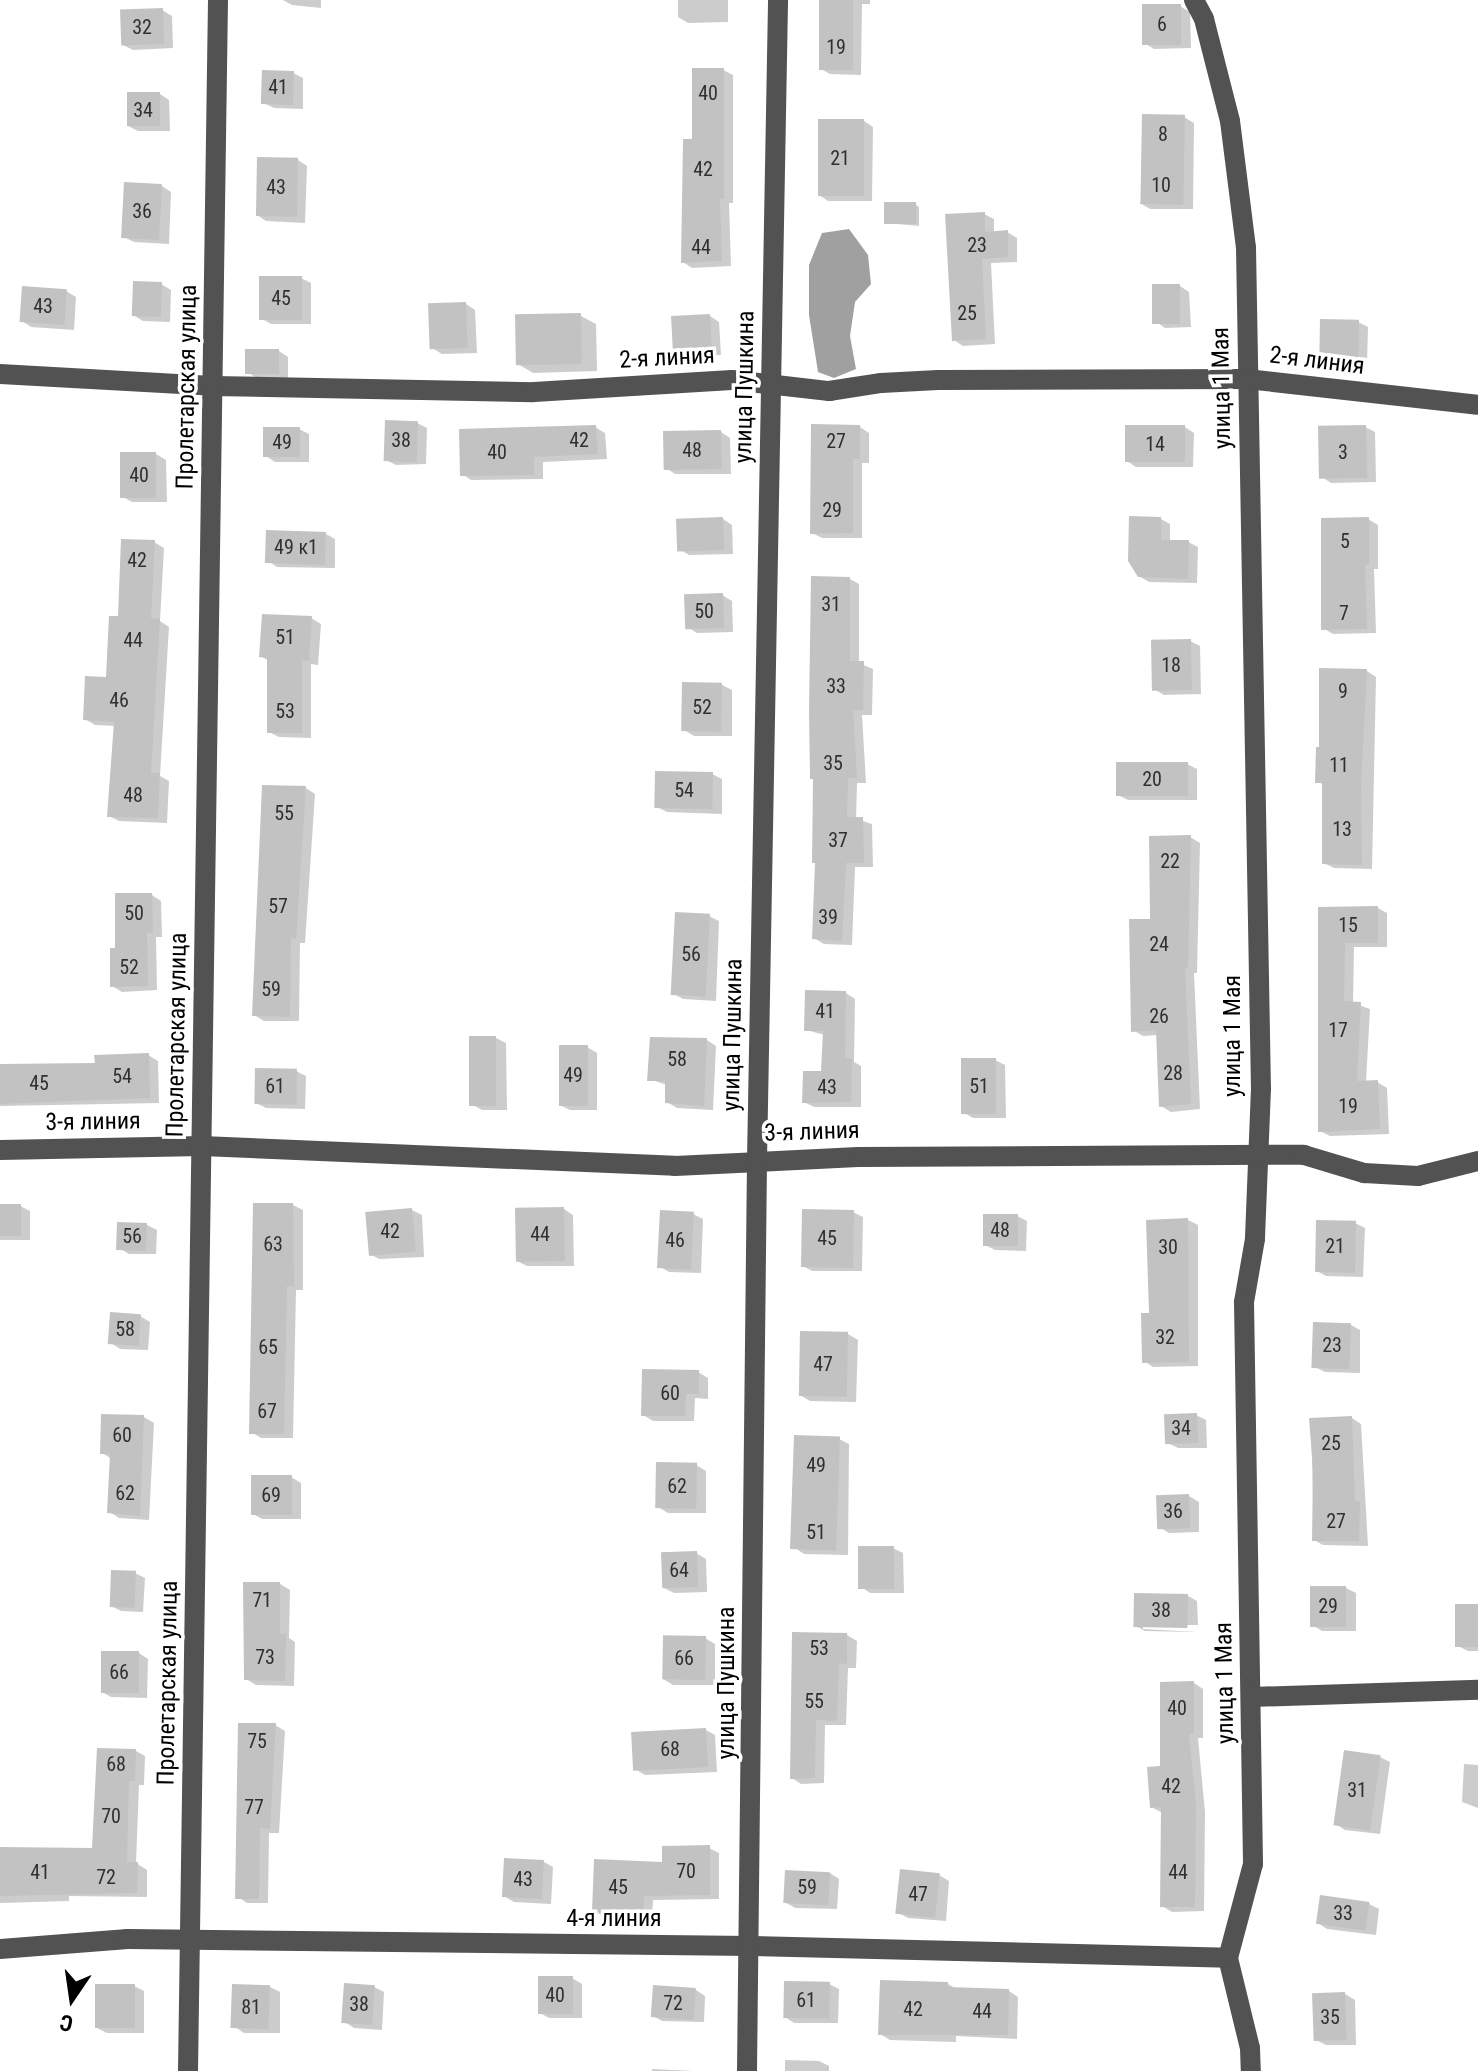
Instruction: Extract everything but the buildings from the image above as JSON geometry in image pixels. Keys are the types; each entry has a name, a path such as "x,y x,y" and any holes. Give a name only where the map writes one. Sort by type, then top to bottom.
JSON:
{"street":[{"name":"Пролетарская улица","path":"188,2071 218,0"},
{"name":"улица Пушкина","path":"747,2071 757,1160 778,0"},
{"name":"улица 1 Мая","path":"1194,0 1204,19 1230,121 1246,248 1261,1088 1255,1239 1244,1302 1253,1864 1228,1958 1250,2048 1251,2071"},
{"name":"2-я линия","path":"0,374 213,386 534,392 732,380 771,387 829,391 881,383 938,380 1247,379 1478,405"},
{"name":"3-я линия","path":"0,1150 202,1146 675,1166 757,1160 1304,1155 1364,1173 1418,1176 1478,1161"},
{"path":"1251,1697 1478,1690"},
{"name":"4-я линия","path":"0,1949 128,1939 750,1946 1228,1958"}],"shaded area":[{"path":"849,229 868,255 871,284 855,302 850,336 856,369 834,378 818,372 809,315 809,265 822,233"}]}
